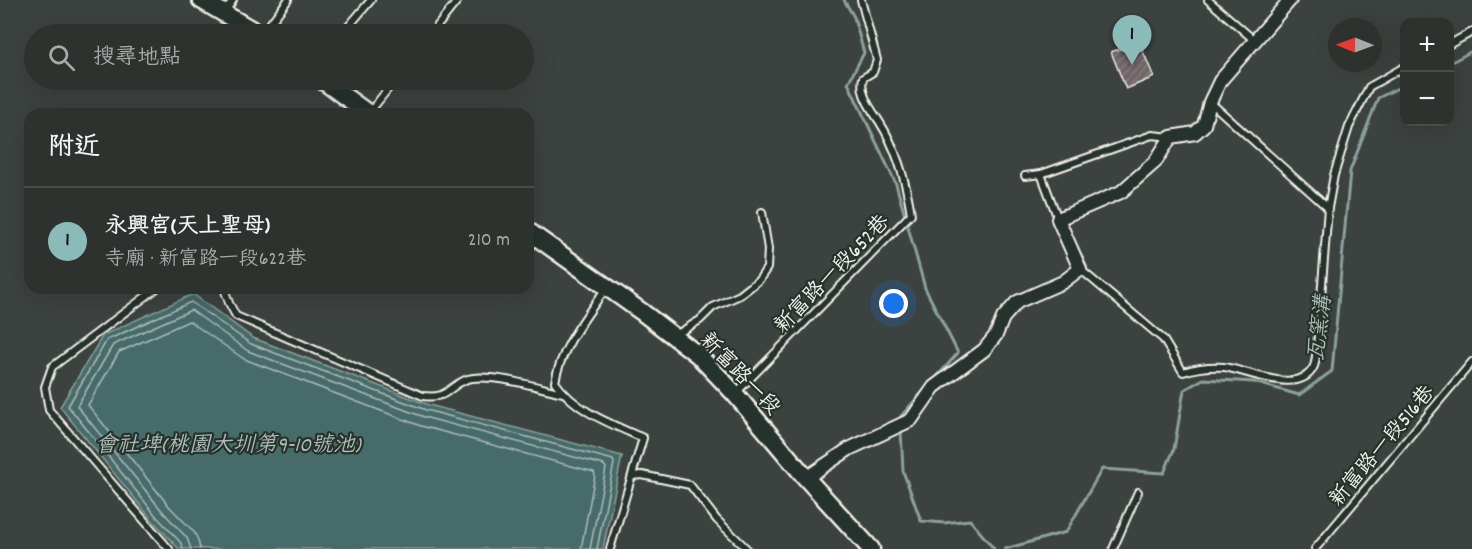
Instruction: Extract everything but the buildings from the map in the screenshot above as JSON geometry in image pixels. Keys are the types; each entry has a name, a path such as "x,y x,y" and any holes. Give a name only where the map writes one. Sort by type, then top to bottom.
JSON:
{"street":[{"path":"201,0 229,7 249,24"},
{"path":"806,478 849,449 911,420 934,387 984,350 996,335 1003,318 1017,302 1064,282 1080,269 1058,219 1121,192 1155,162 1171,137 1195,132 1204,125 1210,102 1220,81 1290,0"},
{"path":"336,90 361,108"},
{"name":"新富路一段","path":"534,235 698,355 871,549"}],"lane":[{"path":"268,24 288,0"},
{"path":"351,24 371,0"},
{"path":"438,24 458,0"},
{"name":"新富路一段652巷","path":"735,394 911,214 906,183 889,136 869,106 862,90 863,78 873,72 877,60 861,0"},
{"path":"1208,0 1254,40"},
{"path":"1454,41 1472,32"},
{"path":"1080,269 1163,339 1182,372 1196,368 1224,367 1293,382 1308,375 1314,366 1317,348 1328,208 1334,175 1349,127 1369,87 1400,69"},
{"path":"374,108 387,90"},
{"path":"1210,102 1328,208"},
{"path":"1025,176 1041,174 1152,135 1171,137"},
{"path":"1041,174 1058,219"},
{"path":"673,336 700,320 713,307 740,295 759,280 767,268 768,258 762,212"},
{"path":"606,287 558,365 555,382 577,406 643,438 610,549"},
{"path":"149,294 52,367 45,387 49,410 169,549"},
{"path":"226,294 236,316 423,396 443,396 466,379 494,378 563,393"},
{"name":"新富路一段516巷","path":"1315,549 1472,362"},
{"path":"632,476 642,475 690,485 717,520 747,549"},
{"path":"1113,549 1138,492"}],"water":[{"name":"會社埤(桃園大圳第9-10號池)","path":"193,294 253,338 429,405 622,456 603,549 179,549 153,521 60,407 103,335"}],"waterway":[{"path":"844,0 854,17 864,53 848,83 896,184 925,288 958,353 933,381"},
{"name":"瓦窯溝","path":"1454,61 1472,51"},
{"name":"瓦窯溝","path":"1005,549 1066,532 1102,469 1164,473 1174,449 1184,390 1203,379 1254,382 1299,395 1332,371 1350,171 1378,98 1400,87"},
{"path":"901,420 901,416 926,388"},
{"path":"901,429 903,471 921,521 944,523 970,520 994,549"}],"place":[{"name":"永興宮(天上聖母)","path":"1132,65"}]}
